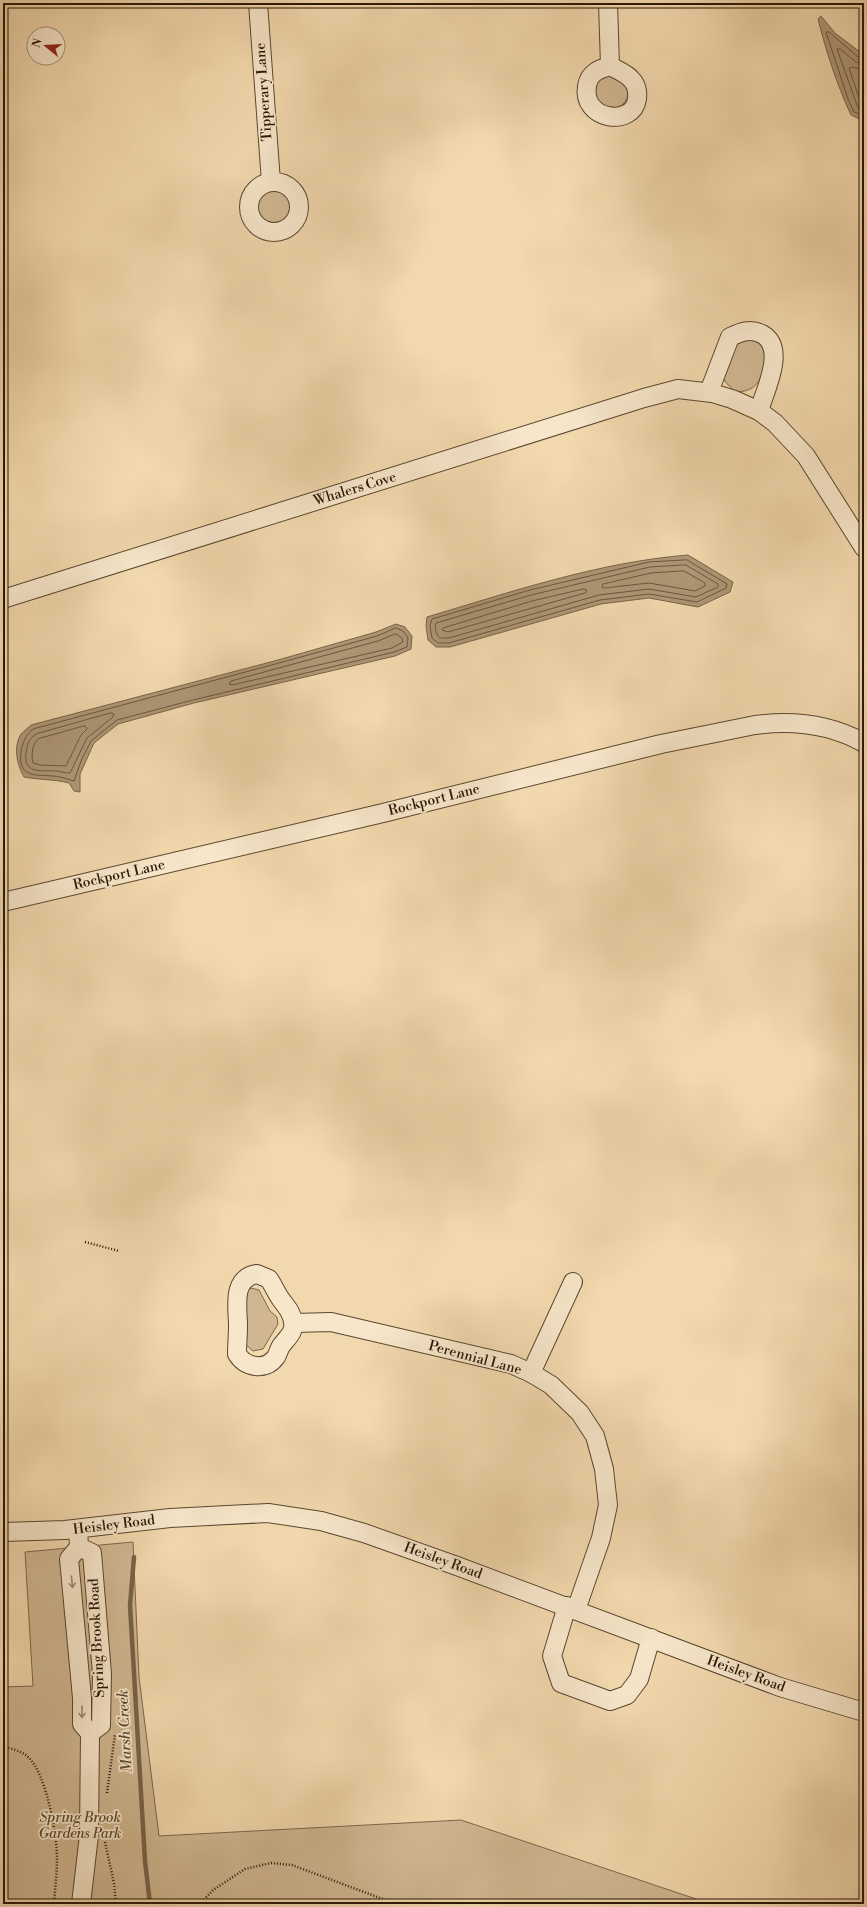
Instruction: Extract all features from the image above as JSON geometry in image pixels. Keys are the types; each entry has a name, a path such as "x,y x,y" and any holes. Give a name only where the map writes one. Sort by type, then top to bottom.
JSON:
{"street":[{"name":"Tipperary Lane","path":"258,3 271,182"},
{"path":"608,3 610,66"},
{"path":"709,392 730,337 743,331 758,332 768,337 774,348 775,360 758,410"},
{"name":"Whalers Cove","path":"3,599 644,398 678,389 709,392 732,399 758,410 775,423 806,456 864,548"},
{"name":"Rockport Lane","path":"3,902 383,813 661,744 755,724 770,722 815,725 834,730 864,743"},
{"path":"257,1274 269,1278 280,1297 290,1310 294,1322 290,1336 282,1344 275,1358 264,1365 256,1367 242,1361 237,1354 236,1293 249,1276 257,1274"},
{"path":"531,1373 573,1282"},
{"name":"Perennial Lane","path":"294,1322 331,1322 511,1364 531,1373 551,1385 580,1413 594,1436 604,1470 608,1505 601,1538 572,1608"},
{"name":"Heisley Road","path":"3,1532 78,1538 170,1518 268,1513 314,1520 364,1533 572,1608 780,1687 864,1712"},
{"name":"Spring Brook Road","path":"78,1538 69,1559 82,1698 82,1724 90,1733 89,1835 81,1904"},
{"path":"572,1608 552,1656 561,1683 610,1702 627,1695 638,1680 651,1638"}],"path":[{"path":"85,1242 119,1251"},
{"path":"3,1746 17,1750 28,1756 35,1766 43,1783 53,1819 57,1858 54,1904"},
{"path":"200,1904 213,1890 245,1869 271,1863 292,1865 396,1904"}],"green space":[{"path":"608,75 614,75 623,80 627,86 627,98 623,104 614,109 608,109 599,104 594,95 594,89 599,80"},
{"path":"271,187 284,193 290,206 284,219 271,225 258,219 252,206 258,193"},
{"path":"741,337 756,338 767,349 765,365 760,379 751,389 735,392 725,381 723,374 728,357"},
{"path":"251,1288 259,1290 270,1311 277,1317 278,1324 263,1349 253,1351 245,1344 244,1294"},
{"name":"Spring Brook Gardens Park","path":"133,1542 139,1677 159,1836 461,1820 702,1901 701,1904 3,1904 3,1687 33,1686 25,1552"}],"water":[{"path":"821,16 835,33 864,55 864,119 862,120 851,115 841,92 821,31 818,19"},
{"path":"688,555 733,582 730,592 698,607 649,598 601,604 450,647 436,647 428,640 426,626 427,617 523,588 588,571 621,564"},
{"path":"396,624 405,627 412,636 411,649 395,656 194,703 118,724 94,743 80,774 80,792 74,791 69,783 24,777 19,767 17,745 21,734 31,725 278,660 376,632"}],"waterway":[{"name":"Marsh Creek","path":"134,1557 130,1605 145,1861 150,1904"}]}
